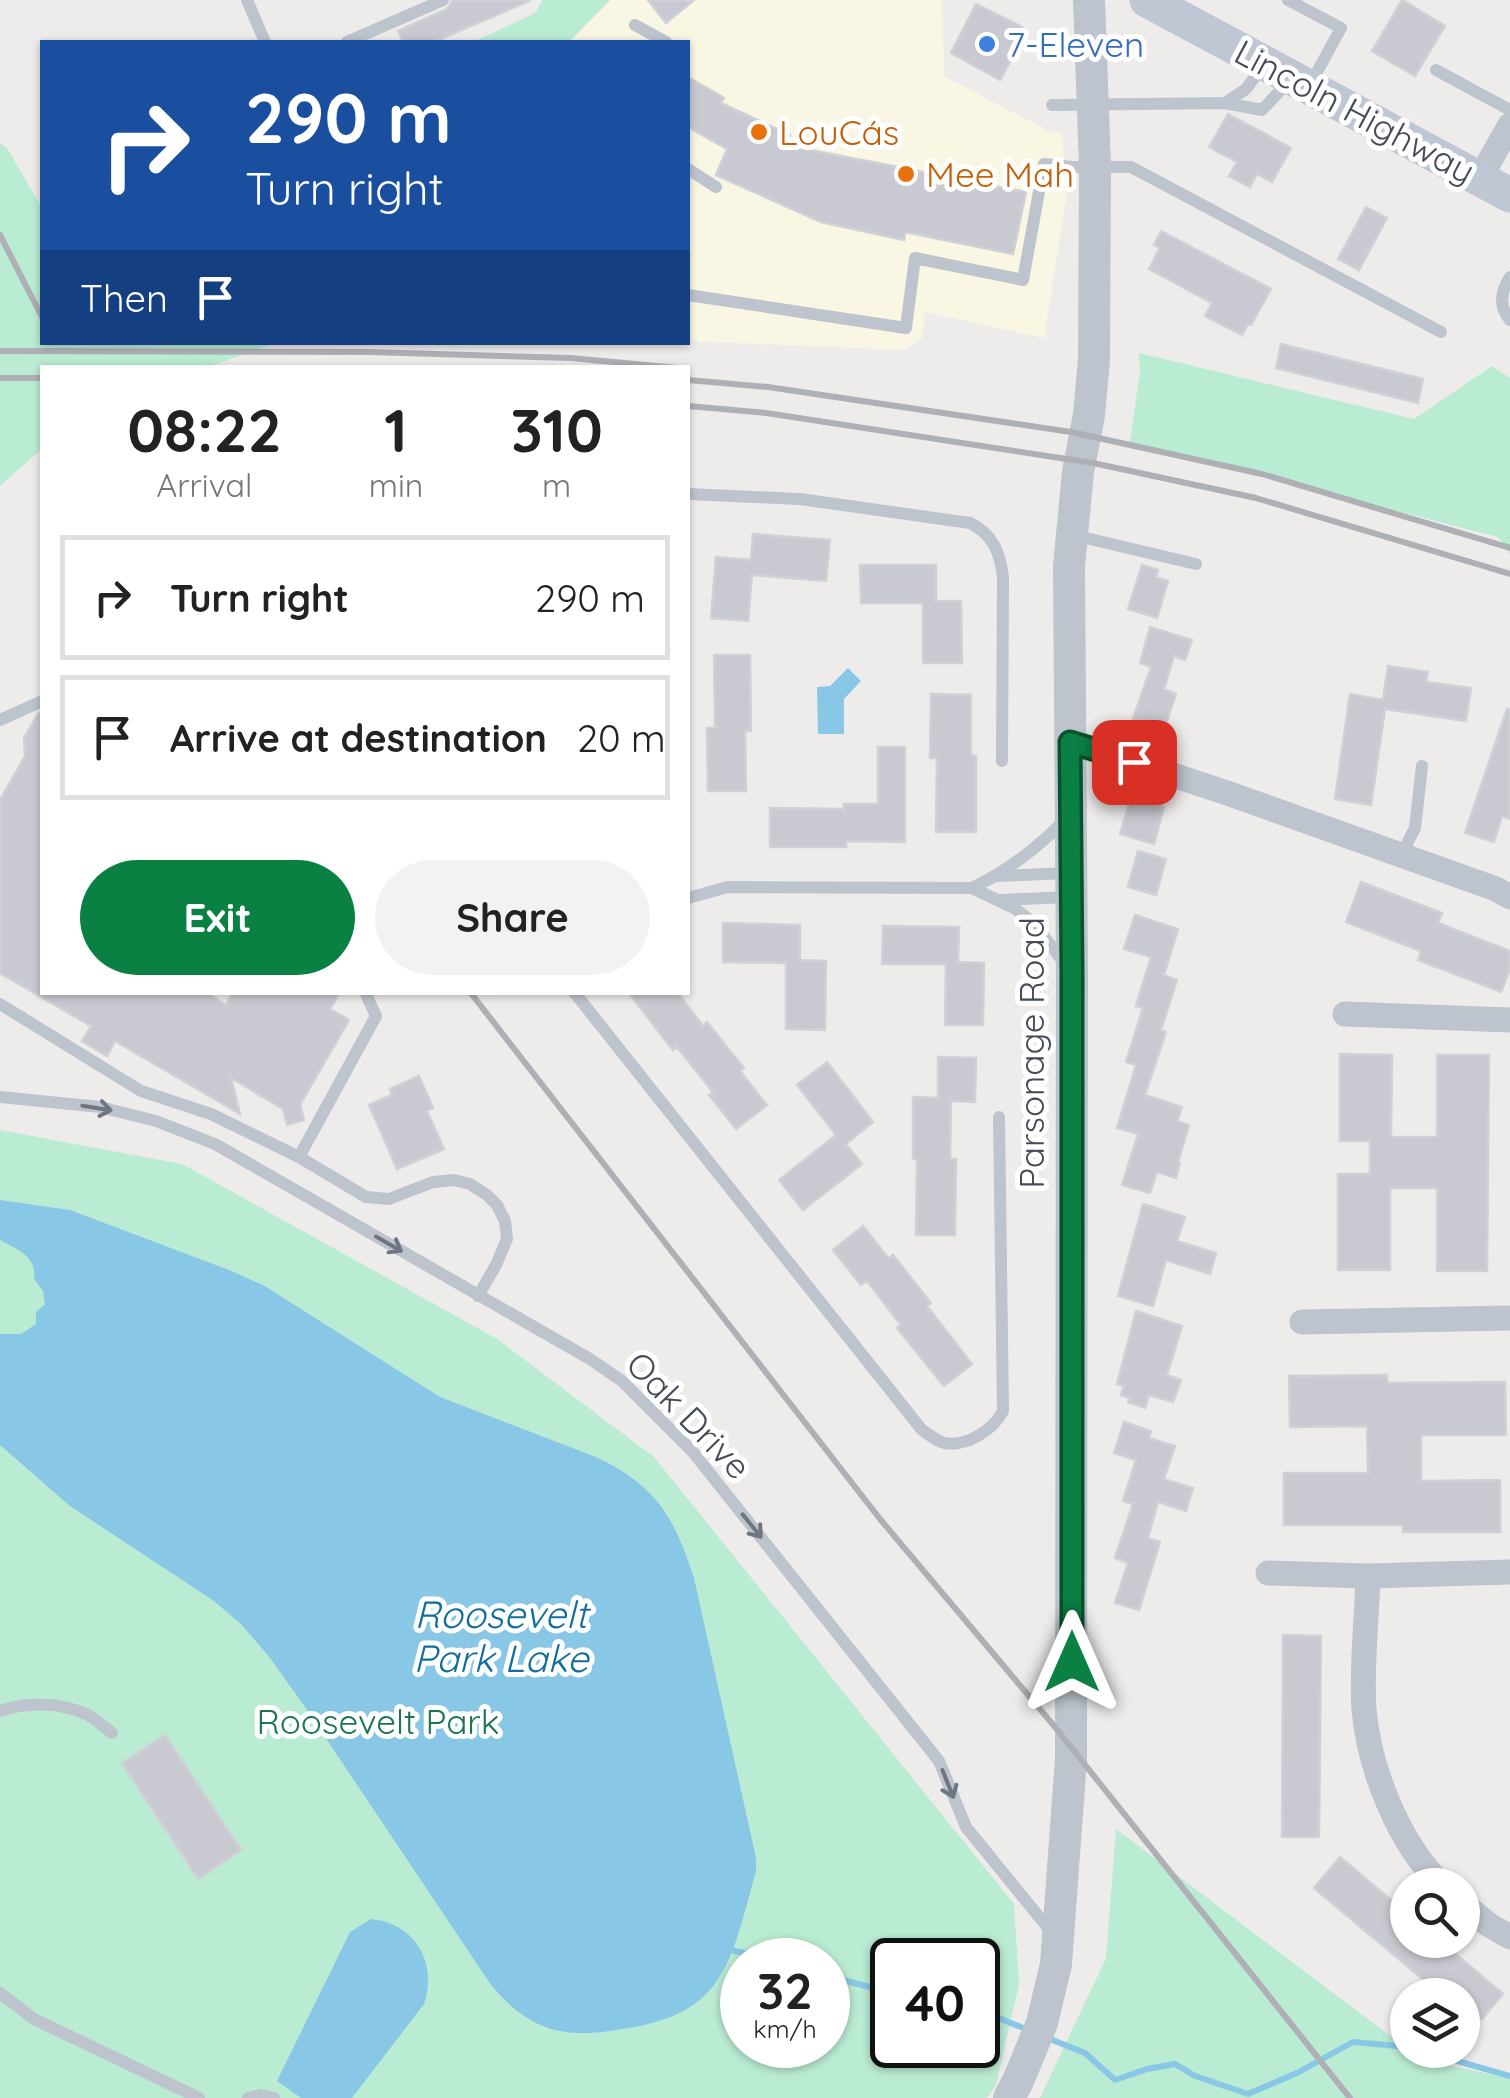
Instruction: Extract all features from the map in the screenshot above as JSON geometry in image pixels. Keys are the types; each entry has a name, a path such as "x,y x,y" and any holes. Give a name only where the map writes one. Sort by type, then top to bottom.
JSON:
{"main road":[{"name":"Lincoln Highway","path":"1147,0 1186,16 1288,77 1495,186"}],"street":[{"name":"Parsonage Road","path":"1008,2098 1038,2035 1056,1964 1072,1734 1068,566 1094,360 1089,0"},
{"path":"1495,186 1510,125"},
{"path":"1070,742 1230,794 1510,896"},
{"path":"1345,1014 1510,1020"},
{"path":"1302,1322 1510,1318"},
{"path":"1268,1573 1368,1576 1510,1572"},
{"path":"1368,1576 1364,1708 1369,1740 1387,1798 1425,1868"},
{"path":"1480,1918 1510,1938"}],"lane":[{"path":"247,0 265,40"},
{"path":"352,40 443,0"},
{"path":"1052,105 1225,103 1262,110 1288,77 1340,28 1288,0"},
{"path":"635,25 662,40"},
{"path":"1436,70 1510,110"},
{"path":"1225,103 1246,89 1288,77"},
{"path":"690,295 906,328 915,258 1023,280 1044,164 1131,167 1440,332"},
{"path":"690,171 716,188"},
{"path":"1510,277 1502,299 1510,320"},
{"path":"690,494 800,499 970,522 981,528 997,548 1003,577 1002,761"},
{"path":"1071,534 1196,564"},
{"path":"0,720 40,702"},
{"path":"1401,856 1415,828 1422,766"},
{"path":"972,888 1040,846 1070,814"},
{"path":"996,876 1071,885"},
{"path":"998,900 1071,885"},
{"path":"690,897 728,886 972,888 1014,908 1034,923 1072,974"},
{"path":"299,1157 376,1016 366,995"},
{"path":"576,995 922,1430 943,1443 976,1437 996,1423 1003,1411 1000,1117"},
{"path":"0,1004 141,1091 211,1114 299,1157 366,1197 390,1198 433,1182 454,1180 487,1194 497,1205 507,1239 478,1296"},
{"name":"Oak Drive","path":"0,1098 100,1107 156,1121 215,1144 622,1381 692,1451 938,1761 966,1826 1059,1941"},
{"path":"0,1711 42,1704 64,1707 89,1714 112,1733"},
{"path":"0,1993 34,2019 199,2098"},
{"path":"248,2098 274,2098"}],"shaded area":[{"path":"610,0 942,0 944,76 1048,131 1062,133 1067,194 1044,338 925,312 922,338 904,350 690,341 690,40 571,40"}],"green space":[{"path":"543,0 610,0 571,40 477,40 535,13"},
{"path":"0,143 7,148 40,205 40,345 270,345 214,365 40,365 40,451 0,486"},
{"path":"1139,353 1414,419 1492,366 1510,378 1510,554 1498,537 1130,442"},
{"name":"Roosevelt Park","path":"0,1130 182,1164 497,1339 654,1457 1014,1904 1019,1984 1000,2067 1000,1938 870,1938 870,2068 1000,2068 996,2085 987,2098 0,2098"},
{"path":"1116,1829 1390,2036 1390,2068 1461,2068 1510,2078 1510,2098 1040,2098 1106,1958"}],"water":[{"path":"848,668 861,681 844,699 844,734 818,734 817,687 830,686"},
{"name":"Roosevelt Park Lake","path":"0,1200 70,1210 229,1270 263,1285 440,1397 596,1457 649,1492 679,1537 694,1578 756,1858 756,1871 736,1938 720,1938 720,1975 701,1999 659,2021 595,2033 575,2033 539,2024 506,2001 489,1982 305,1707 241,1624 214,1601 70,1506 0,1445 0,1334 21,1334 36,1324 36,1312 45,1304 29,1259 0,1240"},
{"path":"371,1919 400,1928 419,1948 428,1974 424,2004 352,2098 301,2098 277,2081 350,1932"}],"building":[{"path":"453,0 531,0 439,40 402,40 398,31 447,9"},
{"path":"648,0 694,0 666,23"},
{"path":"1402,0 1445,26 1415,76 1372,51"},
{"name":"7-Eleven","path":"976,4 1022,27 1024,36 1000,80 951,53"},
{"path":"690,78 724,98 721,103 790,135 785,145 1026,192 1013,254 905,232 904,240 821,222 716,175 727,149 690,128"},
{"path":"1228,114 1291,148 1272,182 1257,174 1250,187 1229,176 1237,162 1209,147"},
{"path":"1366,207 1387,218 1359,270 1338,259"},
{"path":"1161,231 1271,289 1242,335 1205,316 1212,303 1149,269 1160,248 1154,245"},
{"path":"1281,344 1423,379 1418,403 1276,368"},
{"path":"753,534 830,540 826,581 752,575 748,621 711,618 716,557 751,560"},
{"path":"860,565 936,565 936,601 961,601 962,663 923,663 923,603 861,603"},
{"path":"1142,565 1158,570 1156,577 1168,581 1157,618 1128,609"},
{"path":"1150,627 1192,640 1185,660 1174,656 1164,689 1176,694 1164,730 1133,719 1151,667 1140,663"},
{"path":"714,655 750,655 751,731 745,731 746,791 708,791 707,728 715,728"},
{"path":"1388,666 1428,672 1426,682 1471,688 1466,721 1385,709 1371,805 1335,799 1350,694 1383,700"},
{"path":"931,694 971,695 976,832 936,832 937,758 930,758"},
{"path":"1507,709 1510,819 1502,816 1494,842 1465,833"},
{"path":"38,714 40,995 210,995 226,1005 231,995 338,995 330,1009 349,1020 300,1105 304,1120 287,1125 283,1109 231,1078 240,1114 115,1041 107,1056 82,1041 91,1026 0,973 0,800 25,756 24,738"},
{"path":"878,747 905,747 905,842 846,841 846,847 770,847 770,808 844,809 844,804 878,804"},
{"path":"1131,797 1164,807 1154,844 1120,834"},
{"path":"1138,851 1166,859 1156,895 1128,887"},
{"path":"1361,882 1442,913 1438,923 1510,951 1510,969 1501,992 1418,960 1421,951 1346,922"},
{"path":"1135,915 1178,929 1164,975 1177,980 1161,1030 1166,1032 1145,1095 1182,1107 1177,1121 1189,1125 1176,1178 1157,1172 1150,1193 1122,1185 1138,1134 1117,1128 1136,1065 1126,1062 1143,1008 1136,1006 1151,957 1124,949"},
{"path":"723,923 800,925 800,960 826,961 825,1030 786,1029 786,963 723,962"},
{"path":"883,926 959,927 958,962 984,963 983,1025 945,1025 946,964 882,964"},
{"path":"630,995 679,995 744,1068 740,1071 767,1105 736,1129 709,1095 713,1092 677,1047 673,1050"},
{"path":"1340,1054 1392,1055 1391,1137 1437,1137 1437,1055 1489,1055 1487,1271 1437,1271 1437,1188 1390,1188 1390,1270 1338,1270 1338,1174 1370,1174 1370,1141 1340,1141"},
{"path":"938,1057 976,1058 975,1102 951,1101 950,1159 956,1159 955,1235 916,1235 913,1097 938,1098"},
{"path":"827,1062 873,1122 846,1144 862,1164 803,1210 779,1180 836,1135 797,1085"},
{"path":"419,1076 433,1108 427,1111 444,1149 397,1169 369,1105 392,1095 390,1089"},
{"path":"1143,1204 1185,1217 1177,1241 1216,1253 1210,1274 1166,1260 1153,1306 1118,1296"},
{"path":"863,1226 889,1259 893,1255 931,1303 927,1306 972,1364 944,1386 897,1328 901,1325 867,1281 861,1285 833,1250"},
{"path":"1136,1311 1182,1326 1167,1375 1181,1380 1173,1402 1149,1395 1145,1408 1121,1395 1124,1386 1117,1384"},
{"path":"1387,1375 1387,1383 1505,1382 1506,1435 1421,1435 1421,1481 1500,1480 1500,1532 1403,1532 1403,1525 1284,1525 1284,1473 1368,1473 1367,1426 1290,1427 1289,1376"},
{"path":"1124,1422 1151,1431 1149,1438 1175,1446 1164,1479 1193,1488 1186,1511 1158,1502 1148,1538 1160,1542 1139,1610 1115,1603 1128,1563 1115,1558 1133,1504 1123,1501 1136,1460 1114,1453"},
{"path":"1283,1635 1321,1636 1319,1837 1282,1837"},
{"path":"165,1735 241,1850 198,1879 122,1763"},
{"path":"1340,1857 1390,1899 1390,1952 1314,1888"},
{"path":"1398,1958 1460,1958 1503,1994 1482,2019 1480,1978 1421,1978"}],"waterway":[{"path":"850,1982 870,1987"},
{"path":"1000,2019 1028,2030"},
{"path":"1045,2037 1085,2053 1115,2080 1175,2064 1195,2076 1248,2094 1353,2042 1390,2045"},
{"path":"1480,2067 1510,2076"}],"railway":[{"path":"0,235 40,313"},
{"path":"0,351 369,352 571,358 646,365"},
{"path":"0,378 40,378"},
{"path":"690,380 768,387 1071,432 1262,474 1510,548"},
{"path":"690,406 766,413 1093,463 1256,498 1510,574"},
{"path":"472,995 880,1519 1055,1727 1350,2098"}],"place":[{"name":"7-Eleven","path":"987,44"},
{"name":"LouCás","path":"759,132"},
{"name":"Mee Mah","path":"906,174"}],"route":[{"path":"1072,1662 1070,742 1134,762"}]}
